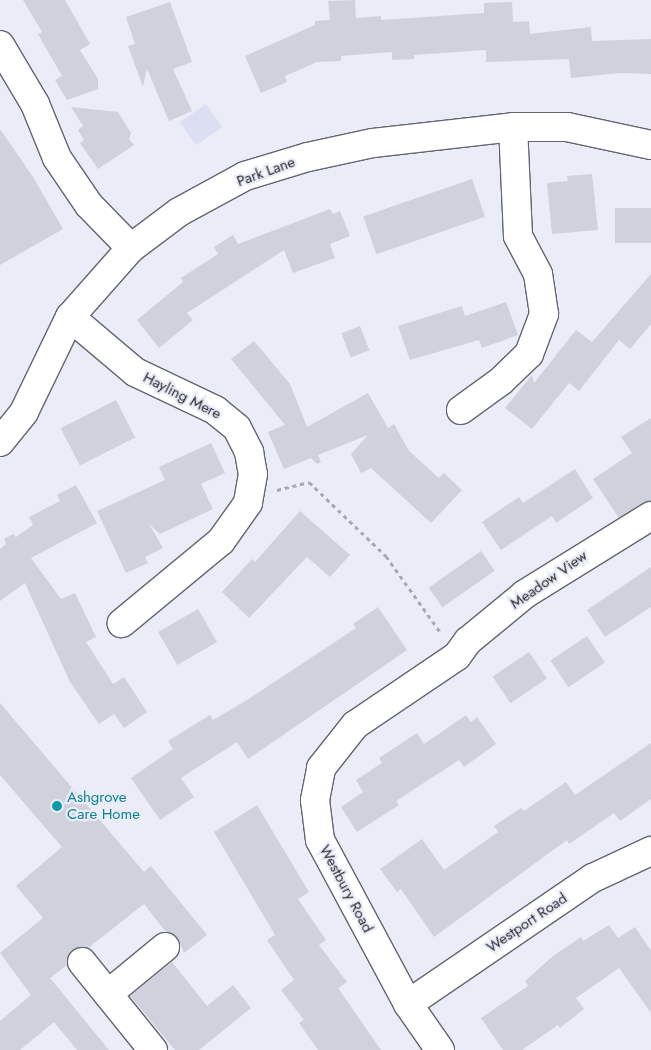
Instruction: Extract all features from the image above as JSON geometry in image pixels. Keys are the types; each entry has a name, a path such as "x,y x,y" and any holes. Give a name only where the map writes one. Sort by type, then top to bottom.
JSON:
{"street":[{"path":"0,45 35,104 57,158 89,205 131,248"},
{"path":"461,410 501,381 529,354 544,314 538,274 518,236 513,127"},
{"name":"Park Lane","path":"0,442 24,412 70,317 131,248 179,212 245,176 308,157 374,143 513,127 567,128 651,145"},
{"name":"Hayling Mere","path":"70,317 135,372 215,410 238,428 249,452 253,474 248,503 222,541 122,623"},
{"name":"Meadow View","path":"457,656 468,641 525,594 651,516"},
{"name":"Westbury Road","path":"440,1050 408,1004 320,840 316,800 322,768 355,726 457,656"},
{"name":"Westport Road","path":"408,1004 593,878 649,856"},
{"path":"108,994 166,947"},
{"path":"82,962 153,1050"}],"path":[{"path":"251,485 269,492 309,482 386,556 457,656"}],"shaded area":[{"path":"206,104 222,127 196,145 180,122"}],"building":[{"path":"23,0 65,0 90,44 80,50 98,79 98,89 67,100 55,80 62,76 38,34 42,32"},
{"path":"355,0 356,18 381,16 381,20 484,13 484,3 512,2 513,22 529,21 530,34 591,27 592,41 651,39 651,74 620,73 571,78 569,59 486,62 486,50 414,55 414,59 392,60 392,52 341,56 341,61 317,62 285,76 287,82 261,93 245,56 315,25 315,21 330,20 328,1"},
{"path":"170,2 192,62 173,69 192,111 169,121 147,69 143,87 128,46 135,44 126,17"},
{"path":"71,107 118,112 131,133 129,139 134,145 98,169 80,143 84,140 78,130 83,126"},
{"path":"0,129 33,177 63,229 0,265"},
{"path":"592,174 598,230 552,234 547,183 568,181 567,176"},
{"path":"472,179 485,217 376,254 363,216"},
{"path":"615,208 651,208 651,243 615,243"},
{"path":"330,209 333,214 340,211 350,236 330,244 335,258 293,273 284,250 187,313 193,320 159,348 137,320 183,282 181,278 218,254 214,247 233,235 238,244"},
{"path":"651,274 651,324 630,349 619,340 579,391 569,383 532,429 505,408 532,375 534,383 576,330 592,342"},
{"path":"506,302 518,335 482,348 479,340 410,360 398,326 462,306 465,316"},
{"path":"360,326 369,350 351,357 341,333"},
{"path":"254,341 290,384 307,427 368,393 388,428 394,424 409,451 439,478 444,473 462,490 431,523 371,468 361,473 351,454 368,435 318,455 321,462 317,464 311,458 284,469 268,432 285,425 231,359"},
{"path":"116,400 135,437 80,466 61,428"},
{"path":"651,418 651,500 619,518 593,479 632,453 621,437"},
{"path":"211,443 225,473 201,484 213,509 160,534 149,524 163,548 145,557 148,563 126,573 97,511 165,480 159,467"},
{"path":"575,469 593,498 556,523 552,516 501,550 482,522 519,497 523,503"},
{"path":"76,485 97,523 31,558 61,599 75,593 96,637 86,642 113,684 124,677 147,712 124,728 114,714 99,724 70,682 25,583 0,601 0,549 6,544 4,539 13,534 16,537 33,525 29,517 60,501 57,495"},
{"path":"300,511 350,555 330,577 307,557 249,618 222,592 252,559 255,562"},
{"path":"481,551 495,571 442,607 429,588"},
{"path":"651,567 651,607 605,637 587,610"},
{"path":"378,607 407,650 248,759 237,742 181,778 194,797 160,820 131,778 173,749 168,741 210,715 213,720 247,700 356,628 353,624"},
{"path":"198,609 217,642 177,665 158,632"},
{"path":"587,636 605,663 568,687 551,661"},
{"path":"529,652 547,679 510,703 493,677"},
{"path":"0,703 144,872 151,866 207,935 184,953 177,937 166,932 144,904 88,948 72,950 67,965 50,978 109,1050 77,1050 54,1022 20,1050 0,1050 0,1021 31,995 0,953 43,918 16,886 62,847 0,775"},
{"path":"466,715 471,722 477,717 496,744 464,767 459,760 396,801 399,805 357,832 341,807 363,792 356,780 382,763 379,758 417,733 424,744"},
{"path":"651,743 651,799 620,821 614,813 569,844 567,840 434,937 401,889 397,892 380,869 422,839 444,870 498,832 494,826 521,808 524,811 566,782 575,795"},
{"path":"257,805 309,892 298,899 326,940 319,945 347,982 338,988 381,1050 318,1050 299,1023 304,1020 281,990 294,980 267,940 275,935 214,832"},
{"path":"609,925 618,938 635,927 651,951 651,1013 619,968 576,998 584,1009 560,1028 558,1025 522,1050 503,1050 481,1018 528,986 525,981 553,956 581,937 583,941"},
{"path":"172,962 207,1006 233,985 251,1008 199,1050 175,1050 130,996"}],"place":[{"name":"Ashgrove Care Home","path":"57,806"}]}
